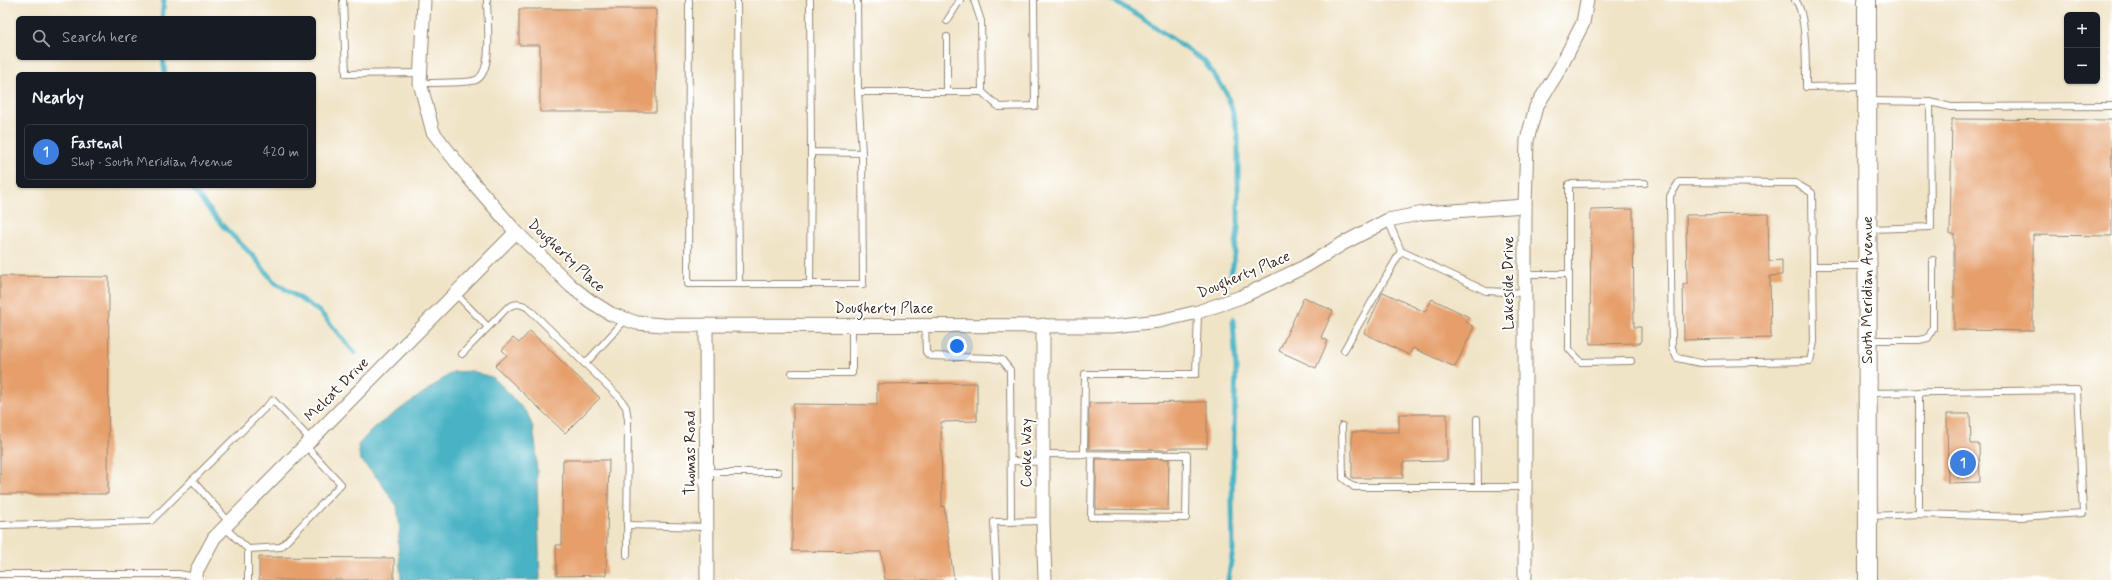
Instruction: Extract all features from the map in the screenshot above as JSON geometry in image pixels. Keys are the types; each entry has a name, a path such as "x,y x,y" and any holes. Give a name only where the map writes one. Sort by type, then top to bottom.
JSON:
{"main road":[{"name":"South Meridian Avenue","path":"1867,0 1868,580"}],"street":[{"name":"Dougherty Place","path":"424,0 421,78 434,132 469,178 516,232 571,286 590,301 611,314 637,323 706,326 1113,326 1159,322 1198,312 1241,297 1304,267 1344,243 1388,220 1424,213 1525,206"},
{"name":"Lakeside Drive","path":"1525,580 1525,206 1527,140 1536,107 1560,68 1583,23 1587,0"},
{"name":"Melcat Drive","path":"195,578 204,554 214,538 226,525 516,232"},
{"name":"Cooke Way","path":"1044,325 1043,521 1045,580"},
{"name":"Thomas Road","path":"706,326 707,580"}],"lane":[{"path":"343,0 346,74 476,80 485,73 488,61 487,0"},
{"path":"689,0 688,284 863,284 862,153 858,92 857,0"},
{"path":"737,0 739,284"},
{"path":"810,0 810,284"},
{"path":"947,21 960,0"},
{"path":"974,0 982,21 982,92"},
{"path":"858,92 982,92 999,107 1035,106 1034,0"},
{"path":"1795,0 1799,4 1804,36 1806,88 1930,102 1951,107 2112,106"},
{"path":"947,37 947,92"},
{"path":"1867,229 1931,227 1930,102"},
{"path":"811,152 862,153"},
{"path":"1679,182 1795,184 1812,193 1813,266 1814,342 1810,361 1700,363 1677,358 1672,348 1670,196 1679,182"},
{"path":"1631,361 1582,362 1569,349 1569,184 1646,183"},
{"path":"1388,220 1401,251 1486,291 1525,293"},
{"path":"1344,350 1401,251"},
{"path":"1868,340 1919,340 1928,338 1933,329 1933,260"},
{"path":"1813,266 1867,266"},
{"path":"1525,274 1569,274"},
{"path":"455,293 488,327"},
{"path":"462,354 507,308 513,305 522,305 528,308 619,397 626,407 628,420 627,555"},
{"path":"1084,455 1085,374 1196,374 1198,312"},
{"path":"585,364 626,319"},
{"path":"792,373 852,373 852,326"},
{"path":"925,326 926,352 930,356 991,358 1002,360 1010,370 1011,522"},
{"path":"1868,393 2077,390 2083,513 2021,517 1919,514 1868,516"},
{"path":"1919,392 1919,514"},
{"path":"0,525 150,521 273,400 341,484 281,547 248,549"},
{"path":"1477,419 1478,487"},
{"path":"1342,426 1343,478 1354,487 1525,487"},
{"path":"1011,461 1084,455 1092,455 1187,456 1186,518 1091,517 1092,455"},
{"path":"707,472 778,472"},
{"path":"192,480 226,525 248,549 248,580"},
{"path":"997,580 994,522 1043,521"},
{"path":"627,525 707,527"},
{"path":"0,574 119,577 180,574 195,578"}],"water":[{"path":"472,371 494,378 527,413 533,428 536,448 540,580 401,580 398,541 400,528 397,506 379,480 360,459 358,445 375,427 453,372"}],"building":[{"path":"519,9 656,9 656,112 540,112 540,45 519,45"},
{"path":"1952,119 2112,120 2112,236 2033,235 2033,331 1954,330 1954,234 1950,234"},
{"path":"1633,209 1634,327 1641,327 1641,343 1590,344 1591,210"},
{"path":"1768,214 1769,261 1782,260 1782,275 1770,276 1771,338 1684,340 1683,284 1687,284 1686,215"},
{"path":"0,276 109,277 108,494 0,494"},
{"path":"1383,292 1425,312 1432,299 1469,317 1466,322 1474,327 1455,367 1413,348 1409,355 1364,333"},
{"path":"1304,297 1333,311 1321,337 1328,341 1316,368 1279,351"},
{"path":"530,331 600,398 565,433 495,366 507,355 502,350 513,338 519,343"},
{"path":"977,383 977,421 941,422 942,507 944,506 954,580 885,580 881,552 792,551 793,404 877,405 877,384"},
{"path":"1207,402 1207,448 1169,448 1169,450 1089,449 1089,403"},
{"path":"1399,414 1447,414 1447,461 1403,462 1403,478 1352,478 1352,432 1399,432"},
{"path":"1947,414 1970,414 1971,444 1979,444 1980,482 1948,483"},
{"path":"1096,459 1169,459 1168,510 1096,509"},
{"path":"563,460 609,460 606,575 557,576 556,545 562,545"},
{"path":"259,557 394,558 394,580 259,580"}],"waterway":[{"path":"162,16 164,0"},
{"path":"1112,0 1139,16 1204,61 1226,92 1232,109 1238,136 1238,230 1233,266 1227,284"},
{"path":"163,60 165,72"},
{"path":"192,188 222,225 255,258 273,281 320,312 355,353"},
{"path":"1228,580 1233,550 1232,501 1236,367 1233,319"}],"place":[{"name":"Fastenal","path":"1963,463"}]}
